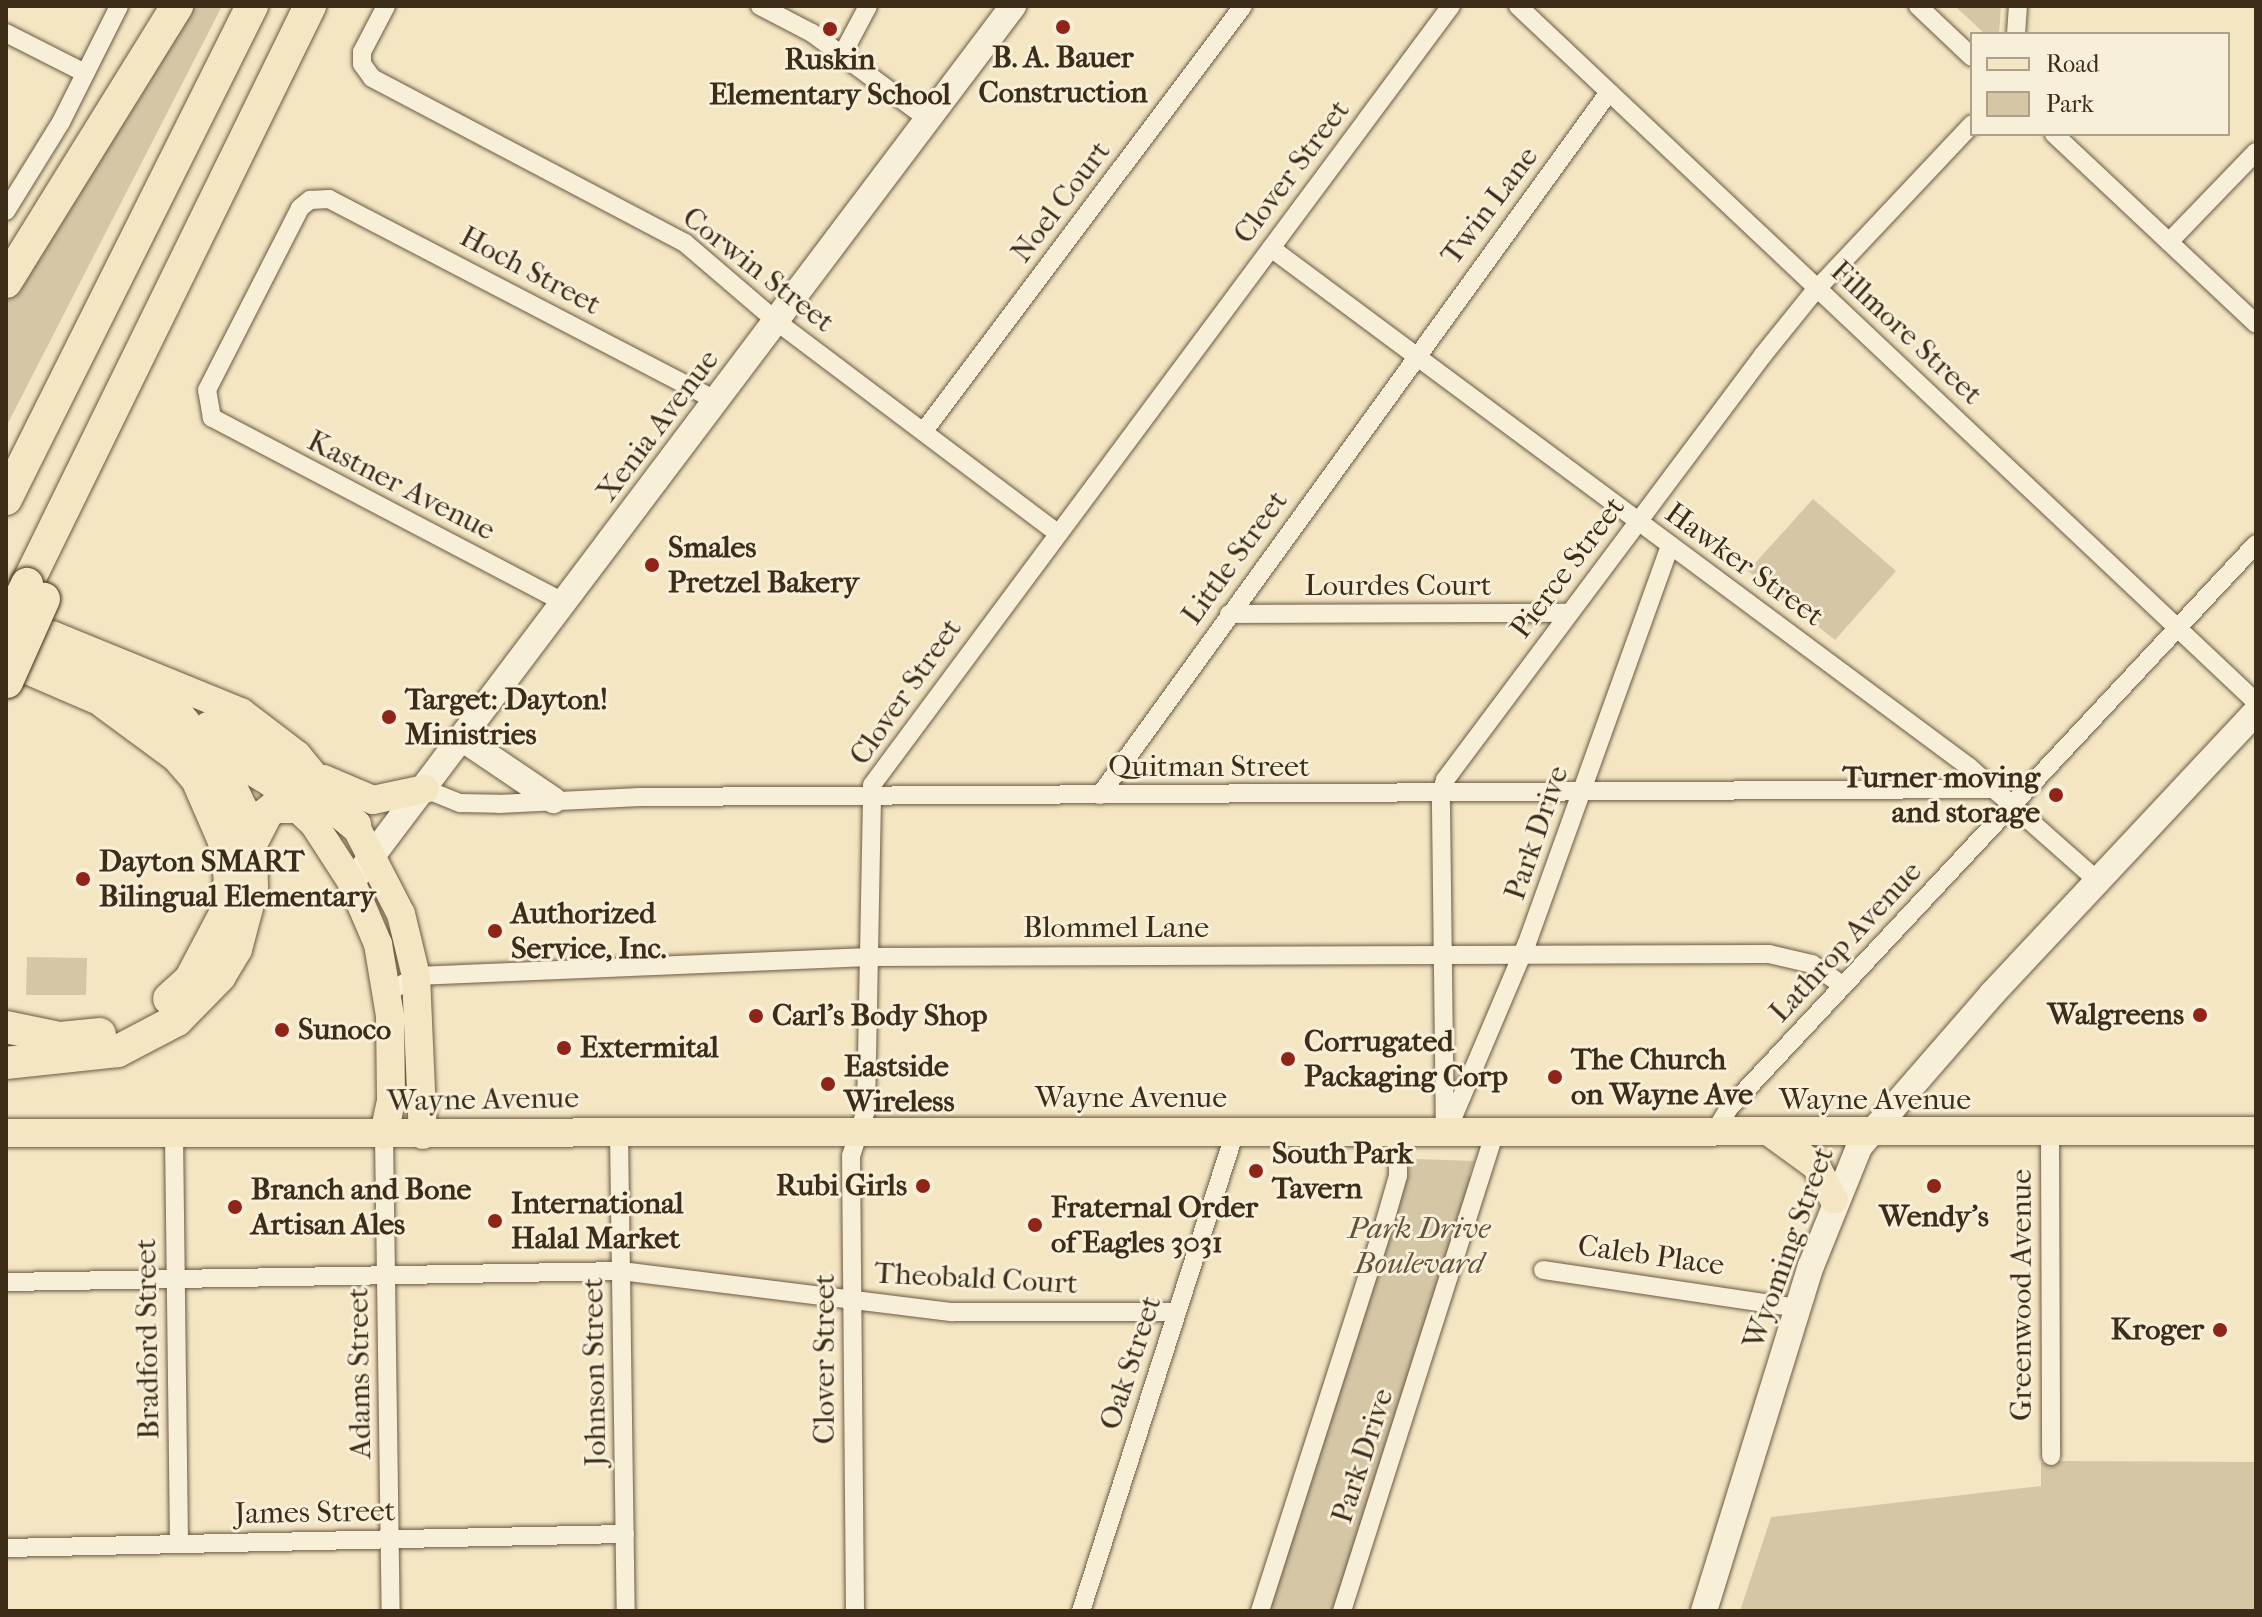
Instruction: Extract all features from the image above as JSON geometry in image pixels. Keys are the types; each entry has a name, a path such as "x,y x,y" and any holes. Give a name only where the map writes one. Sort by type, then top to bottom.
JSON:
{"highway":[{"path":"6,282 177,6"},
{"path":"6,499 252,6"},
{"path":"6,683 36,592 163,303 310,6"},
{"path":"36,592 6,628 148,696 178,715 230,785 251,844"},
{"path":"6,1027 59,1038 95,1036 131,1023 190,980 226,912 230,877 224,841 197,779 177,756 105,703"},
{"path":"197,779 202,744 209,728 220,723 237,728 355,825"},
{"path":"6,1063 118,1051 149,1039 201,999 228,962 246,922 251,844 266,814 275,807 299,807"}],"main road":[{"path":"6,619 241,712 314,773 355,825 401,914 416,976 423,1135"},
{"path":"6,661 202,744 253,770 299,807 351,881 378,944 387,993 391,1101 384,1135"},
{"path":"314,773 373,800 425,789"},
{"name":"Wayne Avenue","path":"6,1133 1235,1132 1723,1135 2256,1131"},
{"path":"1772,1134 1816,1166 1834,1200"}],"street":[{"path":"6,211 85,73 119,6"},
{"name":"Corwin Street","path":"386,6 362,52 362,64 372,78 685,243 776,321 1056,532"},
{"path":"760,6 842,55 928,119"},
{"path":"842,55 868,6"},
{"name":"Xenia Avenue","path":"351,881 463,739 1013,6"},
{"name":"Noel Court","path":"924,431 1243,6"},
{"name":"Clover Street","path":"855,1611 851,1156 866,1110 870,798 876,774 1451,6"},
{"name":"Fillmore Street","path":"1518,6 2256,702"},
{"path":"1918,6 1970,55"},
{"path":"2016,32 2018,6"},
{"path":"6,33 85,73"},
{"name":"Twin Lane","path":"1415,354 1609,92"},
{"name":"Pierce Street","path":"1445,1135 1441,794 1445,780 1567,613 1818,289 1970,126"},
{"path":"2056,136 2256,324"},
{"path":"2169,242 2256,152"},
{"name":"Hoch Street","path":"212,418 207,390 300,208 314,199 329,199 717,401"},
{"name":"Hawker Street","path":"1271,248 1997,789 2098,881"},
{"name":"Little Street","path":"1100,795 1415,354"},
{"name":"Kastner Avenue","path":"212,418 565,603"},
{"name":"Lathrop Avenue","path":"1723,1135 1717,1128 1729,1108 2256,544"},
{"name":"Park Drive","path":"1445,1135 1522,955 1670,545"},
{"name":"Lourdes Court","path":"1229,614 1567,613"},
{"name":"Wyoming Street","path":"1704,1611 1834,1200 1869,1133 2256,712"},
{"path":"463,739 553,800"},
{"name":"Quitman Street","path":"425,789 460,803 1997,789"},
{"name":"Blommel Lane","path":"387,993 416,976 869,957 1769,954 1812,964 1843,986"},
{"name":"Oak Street","path":"1081,1611 1235,1132"},
{"name":"Johnson Street","path":"619,1133 626,1611"},
{"name":"Park Drive","path":"1260,1611 1398,1176 1398,1133"},
{"name":"Greenwood Avenue","path":"2050,1133 2051,1456"},
{"name":"Bradford Street","path":"174,1134 179,1544"},
{"name":"Adams Street","path":"384,1135 391,1611"},
{"name":"Park Drive","path":"1342,1611 1494,1135"},
{"name":"Caleb Place","path":"1543,1270 1798,1308"},
{"name":"Theobald Court","path":"6,1282 621,1271 952,1312 1177,1312"},
{"name":"James Street","path":"6,1548 625,1534"}],"green space":[{"path":"188,6 222,6 6,427 6,295 149,83"},
{"path":"1955,6 2001,6 1999,32 1983,32"},
{"path":"1813,499 1896,571 1835,640 1748,571"},
{"path":"27,957 87,958 86,995 26,995"},
{"name":"Park Drive Boulevard","path":"1417,1159 1474,1161 1469,1176 1477,1185 1342,1611 1260,1611 1398,1176 1407,1176 1410,1162"},
{"path":"2256,1462 2256,1611 1740,1611 1771,1517 2041,1486 2041,1463"}],"place":[{"name":"B. A. Bauer Construction","path":"1063,27"},
{"name":"Ruskin Elementary School","path":"830,29"},
{"name":"Smales Pretzel Bakery","path":"652,565"},
{"name":"Target: Dayton! Ministries","path":"389,717"},
{"name":"Turner moving and storage","path":"2056,795"},
{"name":"Dayton SMART Bilingual Elementary","path":"83,879"},
{"name":"Authorized Service, Inc.","path":"495,931"},
{"name":"Walgreens","path":"2200,1015"},
{"name":"Carl’s Body Shop","path":"756,1016"},
{"name":"Sunoco","path":"282,1030"},
{"name":"Extermital","path":"564,1048"},
{"name":"Corrugated Packaging Corp","path":"1288,1059"},
{"name":"The Church on Wayne Ave","path":"1555,1077"},
{"name":"Eastside Wireless","path":"828,1084"},
{"name":"South Park Tavern","path":"1256,1171"},
{"name":"Rubi Girls","path":"923,1186"},
{"name":"Wendy's","path":"1934,1186"},
{"name":"Branch and Bone Artisan Ales","path":"235,1207"},
{"name":"International Halal Market","path":"495,1221"},
{"name":"Fraternal Order of Eagles 3031","path":"1035,1225"},
{"name":"Kroger","path":"2220,1330"}]}
